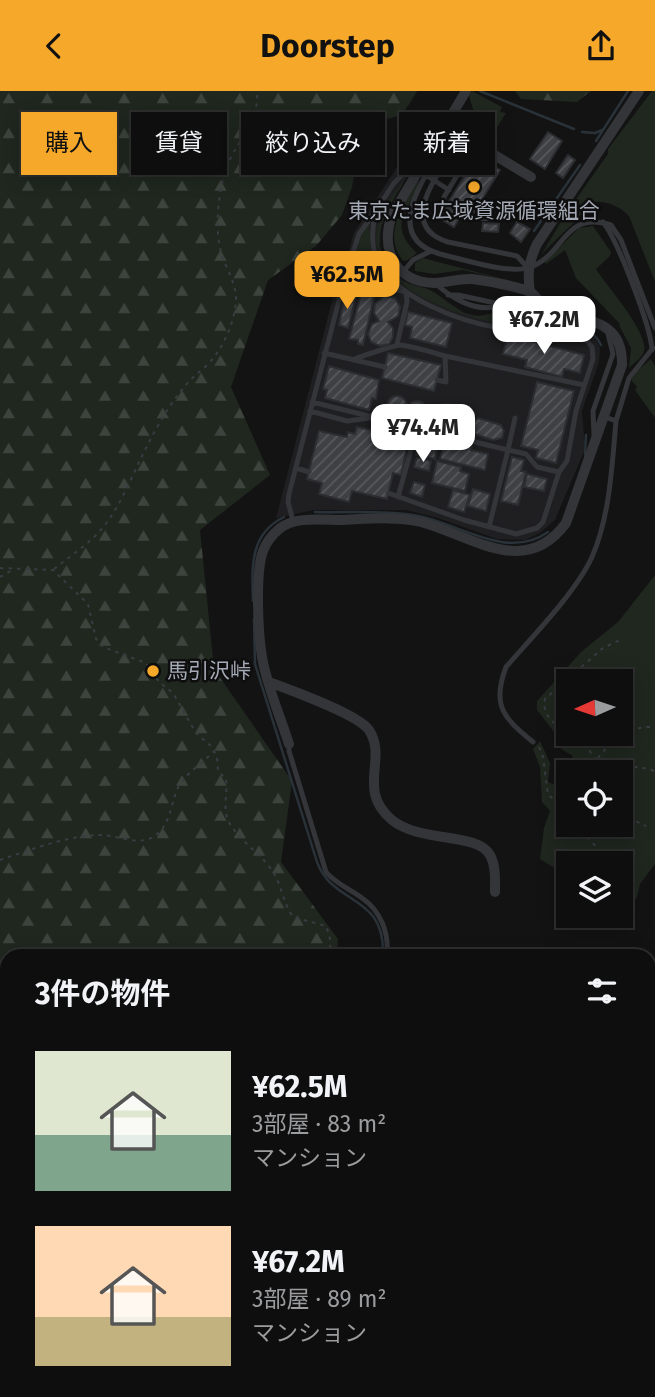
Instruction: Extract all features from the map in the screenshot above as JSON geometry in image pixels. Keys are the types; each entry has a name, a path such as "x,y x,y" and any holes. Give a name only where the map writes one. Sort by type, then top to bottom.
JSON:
{"street":[{"path":"461,112 466,91"},
{"path":"530,292 529,261 547,227 639,91"},
{"path":"495,155 531,177"},
{"path":"289,744 262,658 260,637 260,559 270,538 280,528 311,520 407,520 496,549 520,552 532,550 552,539 566,523 622,365 622,353 615,336 589,318 544,305 530,292 472,279 435,283 412,278 395,264 386,241 387,229 392,215 422,175"},
{"path":"269,682 363,723 374,741 375,796 386,815 417,834 468,840 480,845 489,853 494,863 495,892"}],"lane":[{"path":"294,523 288,502 342,286 359,234 402,175"},
{"path":"423,175 409,220 410,228 418,241 431,251 504,268 528,268 542,261 574,227 585,222 611,225 616,230 655,328"},
{"path":"429,175 449,190"},
{"path":"438,175 426,194 423,212 424,222 432,235 448,242 517,256 528,268"},
{"path":"458,175 444,198 443,205 463,217 493,218"},
{"path":"374,212 372,240 376,259 390,279 406,292 407,302 397,344"},
{"path":"533,742 509,722 499,698 500,684 506,667 580,578 591,560 604,514 613,456 615,421 629,378 654,347 615,242 603,222"},
{"path":"403,271 413,260 431,251"},
{"path":"342,286 364,281 406,292 456,317 499,327 545,327 585,338 593,348 594,353 576,411 567,461 559,472 543,522 537,528 516,534 388,493"},
{"path":"435,283 456,301 486,308 524,302 544,305"},
{"path":"595,445 593,411 613,354 606,328"},
{"path":"353,360 397,344 584,385"},
{"path":"324,353 385,367"},
{"path":"437,380 446,382 445,356"},
{"path":"312,402 526,454 537,467 559,472"},
{"path":"310,411 347,421 373,417"},
{"path":"605,417 615,421"},
{"path":"489,527 515,418"},
{"path":"398,498 417,428"},
{"path":"296,468 309,472"},
{"path":"289,744 326,872 332,880 362,898 378,914 387,937 387,949"}],"path":[{"path":"0,568 53,570 100,531 128,487 141,456 166,412 184,386 220,350 232,319 236,288 221,254 219,242 223,177 231,156 254,119 258,103 257,91"},
{"path":"0,577 14,569"},
{"path":"53,570 88,604 96,639 103,647 146,663 159,682 173,694 196,733 217,757 218,771 226,779 228,822 273,871 293,917 326,926 330,949"},
{"path":"580,667 603,648 620,640"},
{"path":"556,689 545,699 543,706 556,723"},
{"path":"586,746 595,760 608,743 619,735 655,727"},
{"path":"533,742 540,748 543,757 548,795 556,801"},
{"path":"0,860 40,846 97,835 141,841 154,837 170,816 178,788 214,751"},
{"path":"633,766 655,771"},
{"path":"633,820 646,826"},
{"path":"587,837 598,849"}],"shaded area":[{"path":"399,166 399,175 409,175 386,209 381,223 380,246 390,270 404,281 429,290 465,313 479,316 510,309 527,310 553,322 587,330 594,336 600,348 599,362 582,411 585,449 555,520 540,533 525,540 497,539 406,510 314,510 276,518 338,278 343,271 354,233"}],"green space":[{"path":"0,91 417,91 399,115 385,119 385,112 241,112 241,175 354,175 342,215 316,246 268,280 231,387 270,475 200,530 214,669 292,781 281,862 338,939 337,949 0,949"},
{"path":"472,91 502,107 500,112 506,113 495,131 495,112 474,112 469,96"},
{"path":"515,91 591,91 577,102 521,99"},
{"path":"652,91 655,91 655,282 629,216 608,203 593,202 541,255 567,212 608,154 608,149"},
{"path":"419,179 402,223 402,232 407,242 417,253 403,261 394,240 397,219"},
{"path":"402,182 388,209 380,235 379,248 391,271 385,265 377,246 380,219"},
{"path":"369,224 371,251 385,279 355,273 357,266 353,264 361,236"},
{"path":"593,226 611,252 596,269 634,321 644,343 640,358 629,368 631,348 620,324 576,278 565,250 546,264 545,262 579,228"},
{"path":"423,258 519,283 463,270 434,274 415,271 415,263"},
{"path":"391,272 411,285 436,293 470,315 482,316 520,309 555,323 591,332 590,334 548,324 510,324 485,320 440,306 418,295"},
{"path":"651,359 655,366 655,418 631,380"},
{"path":"655,575 655,864 640,884 637,898 633,900 633,851 556,851 556,869 540,859 544,828 550,811 542,802 540,767 533,749 540,741 550,763 548,782 553,784 556,781 556,837 633,837 633,760 571,760 573,756 560,746 634,745 634,669 566,669 581,652 618,622"},
{"path":"556,680 556,737 537,710 537,701"}],"building":[{"path":"548,132 562,141 545,169 530,159"},
{"path":"568,155 575,160 563,178 556,173"},
{"path":"495,167 500,170 471,217 448,203 465,175 495,175"},
{"path":"438,208 458,220 454,227 434,215"},
{"path":"517,222 530,229 521,242 510,233"},
{"path":"483,223 499,224 498,232 482,231"},
{"path":"345,294 356,297 348,328 339,325"},
{"path":"361,294 374,297 363,345 358,344 358,340 349,339"},
{"path":"384,296 395,298 400,307 398,316 388,322 393,328 393,337 389,344 380,346 371,342 368,334 372,324 379,321 374,313 375,304"},
{"path":"408,312 452,323 446,347 410,338 412,327 405,325"},
{"path":"508,335 584,355 580,373 564,369 562,377 525,367 527,360 503,354"},
{"path":"388,353 441,365 434,391 382,378"},
{"path":"329,366 379,380 376,399 372,398 369,410 325,398 327,390 323,389"},
{"path":"537,382 574,391 556,463 536,458 538,450 521,446"},
{"path":"397,396 404,399 407,406 404,413 397,416 390,413 387,406 390,399"},
{"path":"417,401 424,404 427,411 424,418 417,421 410,418 407,411 410,404"},
{"path":"446,404 455,407 458,416 455,425 446,428 437,425 434,416 437,407"},
{"path":"478,418 501,425 504,431 502,438 493,440 471,433 469,423"},
{"path":"357,427 371,430 372,427 409,438 401,475 393,473 387,499 352,491 349,502 319,494 322,483 307,479 319,431 347,437 348,432 355,434"},
{"path":"419,437 438,441 435,459 416,455"},
{"path":"444,441 472,447 471,450 488,454 485,470 440,459"},
{"path":"417,457 431,461 429,471 414,467"},
{"path":"512,457 524,460 521,471 526,472 518,505 501,501"},
{"path":"437,461 461,467 460,471 469,474 465,491 432,483"},
{"path":"527,474 547,479 544,491 524,487"},
{"path":"414,482 425,485 422,497 410,493"},
{"path":"473,489 490,494 486,511 468,506"},
{"path":"453,490 470,495 464,512 448,507"}],"waterway":[{"path":"480,91 574,129"},
{"path":"596,141 628,91"},
{"path":"582,132 595,133 602,130"},
{"path":"534,231 580,165"},
{"path":"560,320 589,330 601,345"},
{"path":"585,455 586,435"},
{"path":"315,512 401,513 429,519 481,537 515,543 532,540 548,532"},
{"path":"253,601 253,564 259,542 264,533 284,517"},
{"path":"254,619 255,664 317,862 334,886 367,910 376,921 382,949"}],"place":[{"name":"東京たま広域資源循環組合","path":"474,187"},
{"name":"馬引沢峠","path":"153,671"}]}
